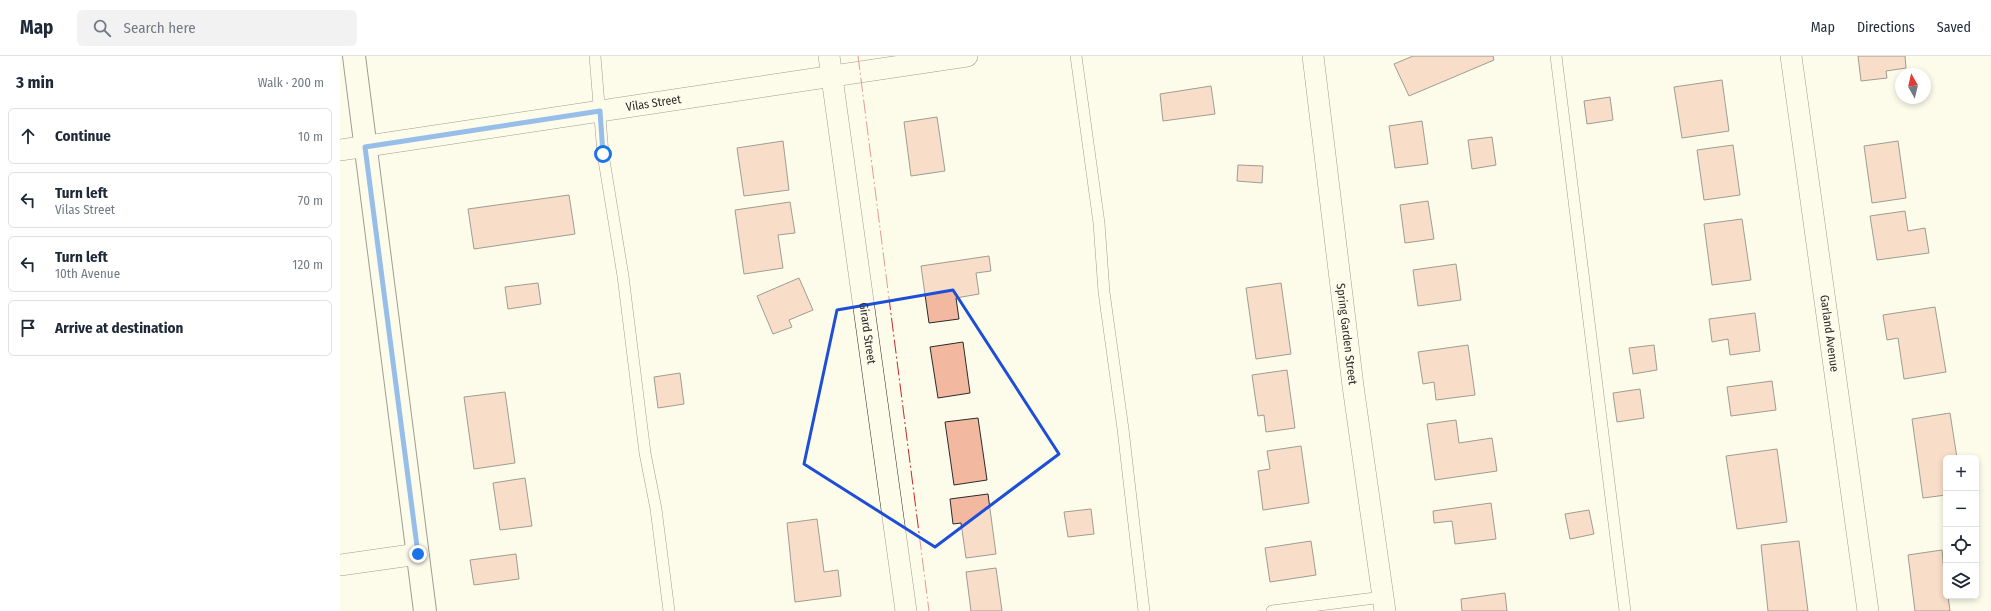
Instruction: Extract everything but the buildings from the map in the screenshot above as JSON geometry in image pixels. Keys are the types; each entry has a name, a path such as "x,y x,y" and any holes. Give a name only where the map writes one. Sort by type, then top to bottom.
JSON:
{"street":[{"path":"354,56 425,611"},
{"name":"Girard Street","path":"829,56 906,611"},
{"name":"Vilas Street","path":"340,150 967,56"},
{"name":"Spring Garden Street","path":"1313,56 1353,386 1384,604"},
{"name":"Garland Avenue","path":"1791,56 1868,611"},
{"path":"340,565 418,554"}],"lane":[{"path":"595,56 603,154 623,276 645,453 656,509 669,611"},
{"path":"1076,56 1098,216 1104,292 1123,429 1144,611"},
{"path":"1556,56 1625,611"},
{"path":"1272,611 1384,604"}],"highlighted area":[{"path":"953,290 1059,454 935,547 804,464 837,310"}],"power":[{"path":"858,56 929,611"}],"route":[{"path":"418,554 365,147 600,111 603,154"}]}
